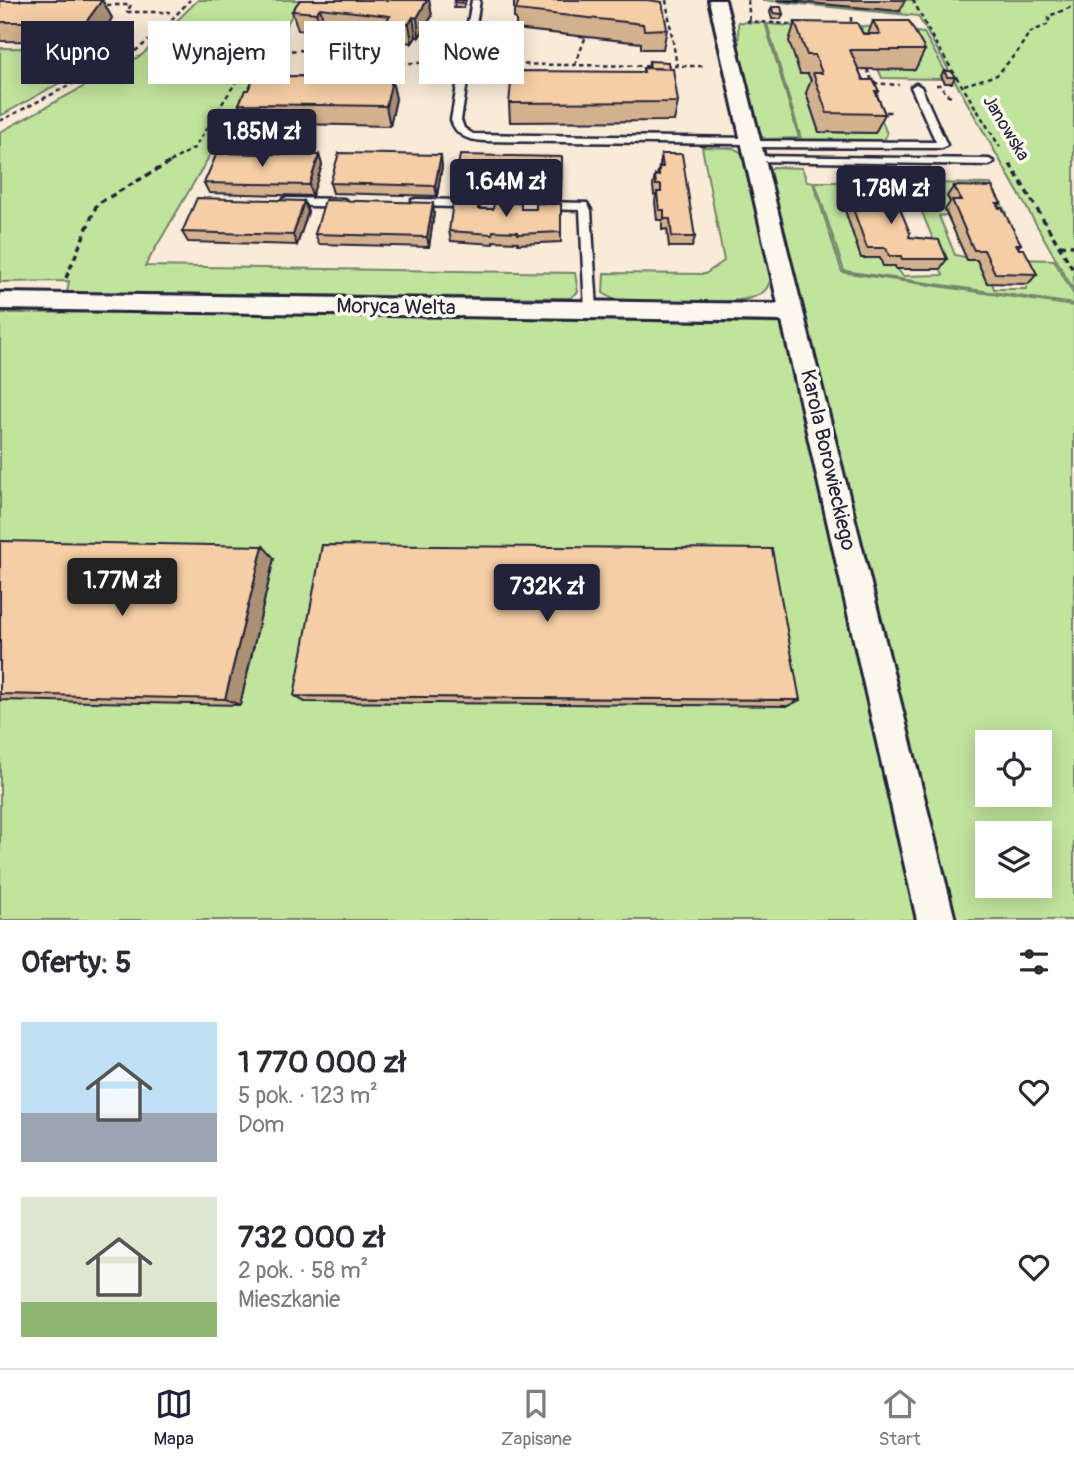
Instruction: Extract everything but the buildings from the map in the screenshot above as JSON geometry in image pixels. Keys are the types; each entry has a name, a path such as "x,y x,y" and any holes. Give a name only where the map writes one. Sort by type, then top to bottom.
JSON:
{"street":[{"name":"Karola Borowieckiego","path":"717,0 936,920"},
{"name":"Moryca Welta","path":"0,301 793,313"}],"lane":[{"path":"476,0 456,120 458,128 464,134 484,138 751,148 989,162"},
{"path":"751,148 942,145 916,87"},
{"path":"271,202 355,203"},
{"path":"397,203 583,206 586,210 591,310"}],"path":[{"path":"170,21 190,0"},
{"path":"666,0 677,66"},
{"name":"Janowska","path":"913,0 933,39 964,85 1074,271"},
{"path":"92,5 131,5 127,12 170,12"},
{"path":"964,85 997,75 1018,51 1029,33 1049,24 1049,16 1054,13 1074,6"},
{"path":"850,28 851,17"},
{"path":"764,22 801,25"},
{"path":"575,65 586,36"},
{"path":"0,121 134,52 148,41"},
{"path":"600,65 601,78"},
{"path":"688,66 703,66"},
{"path":"55,302 97,204 194,148 235,84"},
{"path":"867,112 891,113"},
{"path":"1058,245 1074,246"}],"green space":[{"path":"198,0 301,0 289,21 177,21"},
{"path":"762,0 901,12 895,0 1074,0 1074,291 918,16"},
{"path":"738,22 765,23 799,138 766,139 761,136 739,50"},
{"path":"767,24 820,28 800,74 808,74 815,93 806,93 819,132 875,133 880,116 887,134 884,140 801,139"},
{"path":"861,26 924,33 948,76 942,79 882,78 866,40 856,31 862,32"},
{"path":"0,48 21,48 21,84 58,84 0,116"},
{"path":"148,49 148,84 252,84 145,266 575,273 578,292 570,298 67,292 69,281 0,282 0,132 89,84 134,84 134,59"},
{"path":"702,147 733,148 742,153 771,279 766,288 761,294 746,299 710,302 613,299 603,293 604,273 705,274 724,261"},
{"path":"773,167 802,168 807,182 813,182 842,272 1074,306 1074,920 0,920 0,313 158,312 808,324 768,171"},
{"path":"815,182 887,182 890,190 850,191 856,210 845,210 861,258 880,258 883,266 895,266 903,276 943,275 937,260 941,259 922,212 927,204 918,183 991,184 1006,213 945,210 947,215 939,216 955,255 977,260 987,283 992,283 994,289 1027,289 1025,283 1030,283 1018,259 1054,260 1074,295 1074,304 844,271"}]}
